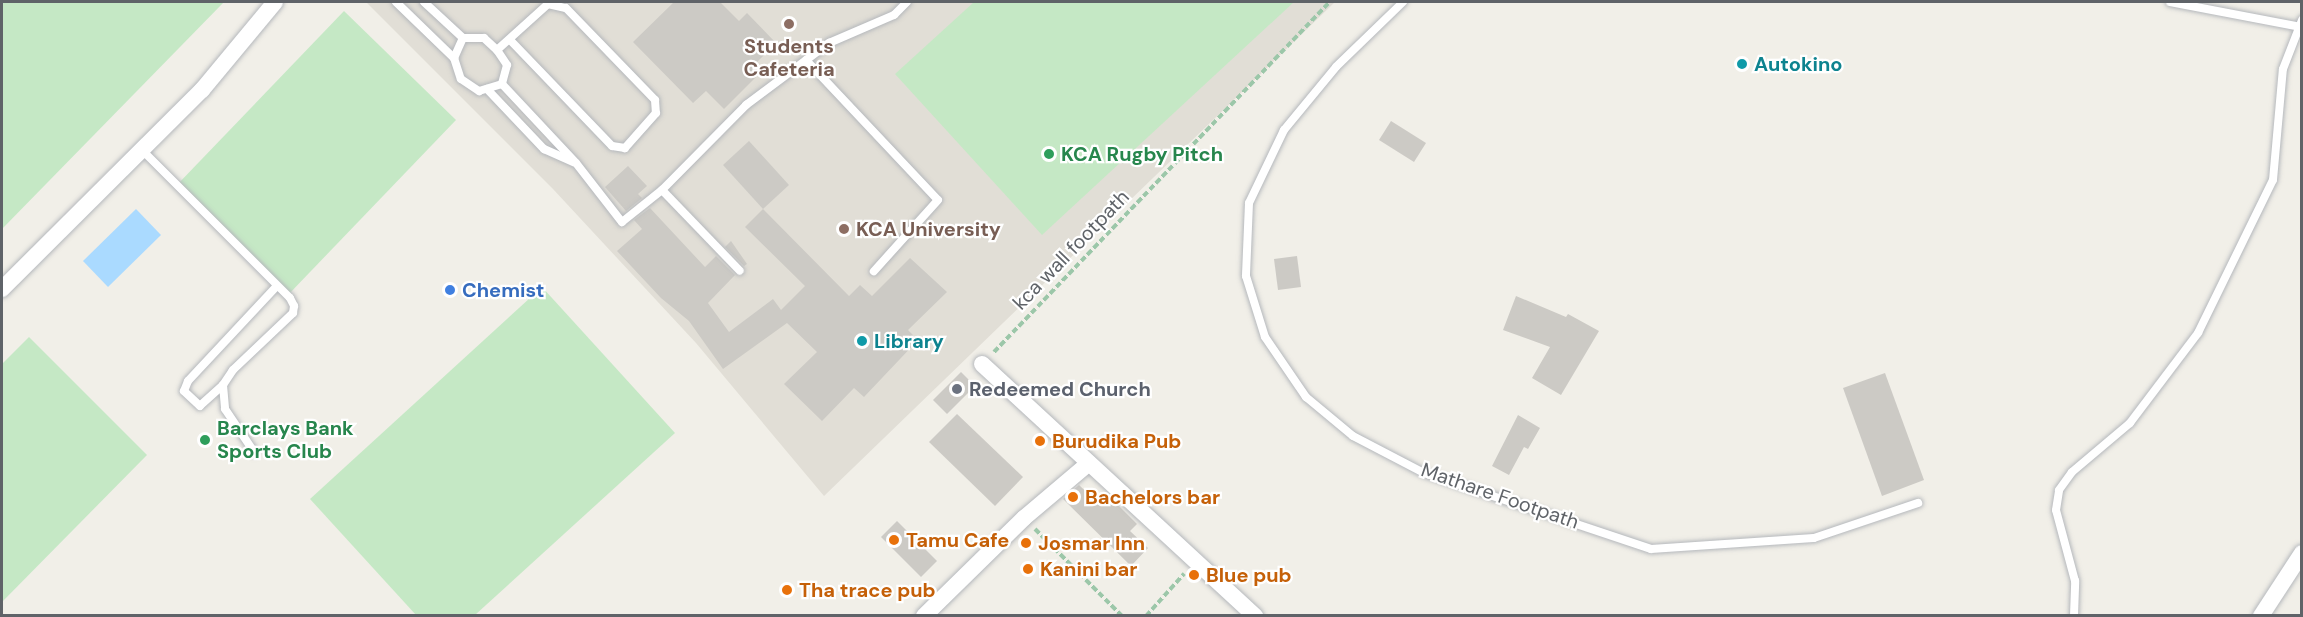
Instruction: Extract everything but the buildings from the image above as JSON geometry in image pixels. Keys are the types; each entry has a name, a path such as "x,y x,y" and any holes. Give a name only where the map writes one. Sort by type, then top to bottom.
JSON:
{"street":[{"path":"2,289 202,90 275,2"},
{"path":"982,364 1255,615"},
{"path":"924,615 1024,518 1089,463"},
{"path":"2261,615 2301,553"}],"lane":[{"path":"396,2 454,58 461,79 479,91 502,84"},
{"path":"424,2 463,38 484,38 497,50 507,65 502,84"},
{"path":"502,84 576,163 622,222 662,190 746,105 829,43 894,15 908,2"},
{"name":"Mathare Footpath","path":"1403,2 1336,67 1284,130 1249,203 1245,276 1265,337 1306,397 1353,436 1424,473 1651,549 1814,538 1918,503"},
{"path":"2074,615 2075,581 2056,510 2059,490 2072,472 2130,423 2166,380 2209,312 2273,180 2280,89 2299,23 2170,2"},
{"path":"497,50 548,4 566,8 655,99 656,112 625,148 612,146 510,40"},
{"path":"454,58 463,38"},
{"path":"806,60 938,200 874,271"},
{"path":"487,89 544,149 576,163"},
{"path":"142,150 290,298 293,314 233,370 224,385 200,406 184,392 188,381 277,286"},
{"path":"662,190 740,271"},
{"path":"224,385 225,409 255,452"}],"path":[{"name":"kca wall footpath","path":"982,364 1330,2"},
{"path":"1024,518 1122,615"},
{"path":"1146,615 1197,562"}],"shaded area":[{"name":"KCA University","path":"366,2 1335,2 824,496 696,343 553,189"}],"green space":[{"path":"2,2 224,2 2,229"},
{"name":"KCA Rugby Pitch","path":"974,2 1294,2 1042,235 895,74"},
{"path":"344,11 456,120 287,296 175,187"},
{"path":"542,287 675,433 475,615 416,615 310,499"},
{"path":"29,337 147,455 2,602 2,364"}],"water":[{"path":"136,209 161,235 108,287 83,261"}],"place":[{"name":"Students Cafeteria","path":"789,24"},
{"name":"Autokino","path":"1742,64"},
{"name":"KCA Rugby Pitch","path":"1049,154"},
{"name":"KCA University","path":"844,229"},
{"name":"Chemist","path":"450,290"},
{"name":"Library","path":"862,341"},
{"name":"Redeemed Church","path":"957,389"},
{"name":"Barclays Bank Sports Club","path":"205,440"},
{"name":"Burudika Pub","path":"1040,441"},
{"name":"Bachelors bar","path":"1073,497"},
{"name":"Tamu Cafe","path":"894,540"},
{"name":"Josmar Inn","path":"1026,543"},
{"name":"Kanini bar","path":"1028,569"},
{"name":"Blue pub","path":"1194,575"},
{"name":"Tha trace pub","path":"787,590"}]}
